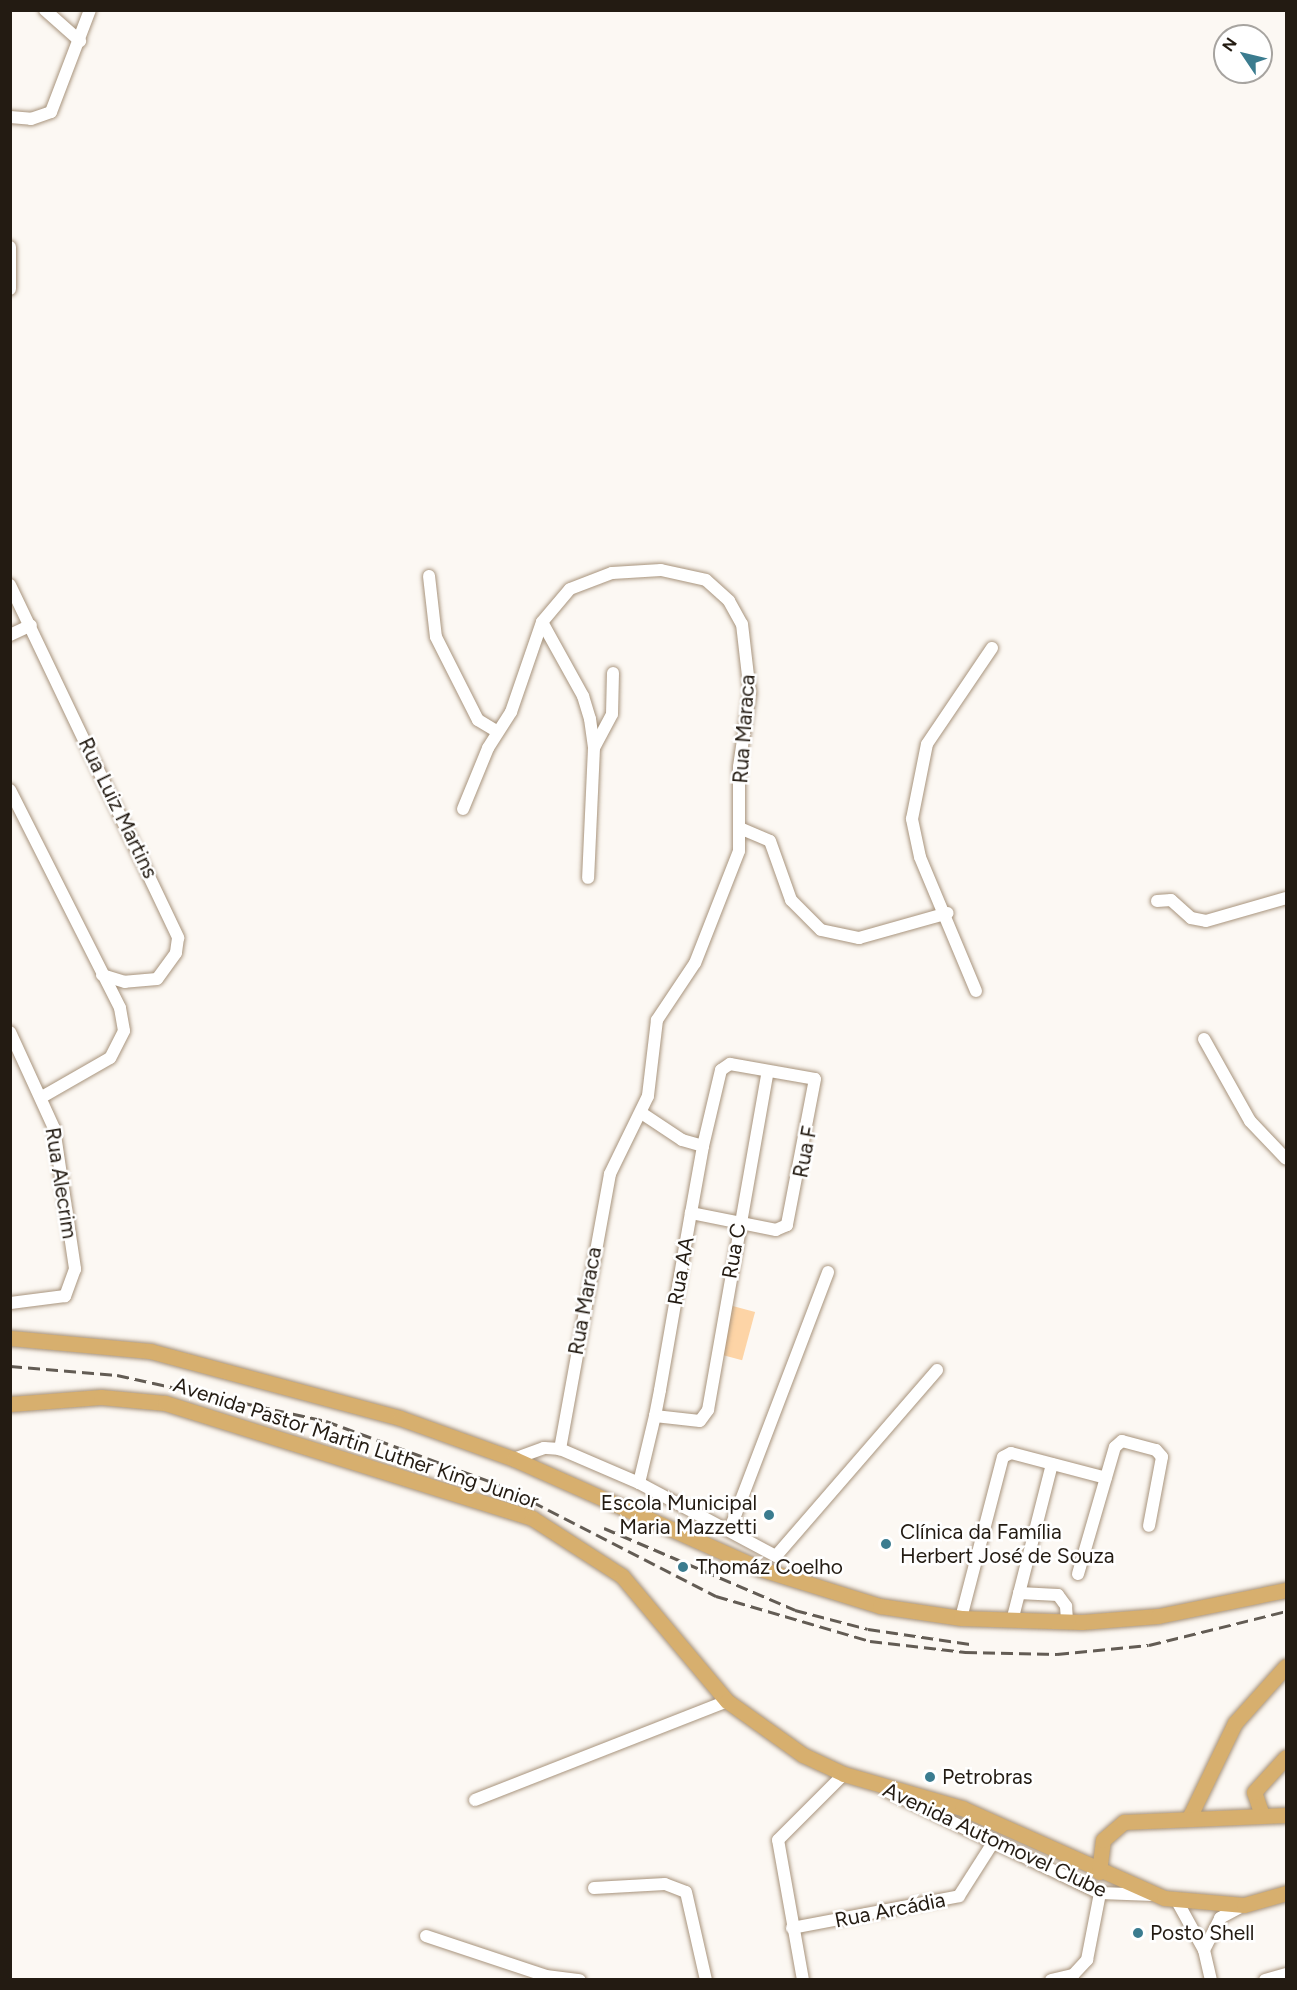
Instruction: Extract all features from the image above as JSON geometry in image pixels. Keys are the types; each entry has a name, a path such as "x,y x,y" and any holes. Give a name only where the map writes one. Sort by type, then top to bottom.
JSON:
{"main road":[{"name":"Avenida Pastor Martin Luther King Junior","path":"10,1338 97,1344 193,1361 400,1418 514,1459 761,1569 880,1606 961,1618 1067,1622 1158,1616 1287,1590"},
{"name":"Avenida Pastor Martin Luther King Junior","path":"10,1404 101,1397 165,1403 532,1518 622,1576 727,1701 760,1728 844,1774 962,1808 1099,1872 1177,1901 1244,1905 1287,1893"},
{"path":"1189,1818 1234,1723 1287,1666"},
{"path":"1262,1815 1254,1792 1287,1757"},
{"path":"1099,1872 1103,1840 1115,1825 1189,1818 1287,1815"}],"street":[{"path":"45,10 80,41"},
{"path":"10,117 31,119 51,112 90,10"},
{"path":"10,247 15,259 10,289"},
{"name":"Rua Maraca","path":"463,809 498,732 511,712 542,622 570,589 612,573 686,572 717,588 742,624 748,655 750,693 739,767 742,829 734,869 703,947 657,1020 643,1114 621,1151 602,1203 560,1449"},
{"path":"429,576 436,637 477,720 498,732"},
{"name":"Rua Luiz Martins","path":"10,585 178,938 172,960 157,979 125,982 102,975"},
{"path":"542,622 583,696 594,748 588,878"},
{"path":"10,635 31,625"},
{"path":"976,991 948,913 914,839 913,796 939,722 992,648"},
{"path":"594,748 612,714 613,673"},
{"path":"10,790 120,1008 121,1044 89,1074 42,1097"},
{"path":"742,829 770,841 791,900 821,930 858,938 948,913"},
{"path":"1157,902 1171,900 1191,918 1206,921 1287,898"},
{"name":"Rua Alecrim","path":"10,1032 42,1097 58,1150 75,1269 70,1291 58,1299 10,1303"},
{"path":"1204,1039 1250,1121 1287,1159"},
{"name":"Rua AA","path":"639,1483 655,1416 717,1079 730,1064 768,1071"},
{"name":"Rua F","path":"739,1223 776,1230 791,1219 818,1086 816,1079 803,1074 768,1071"},
{"name":"Rua C","path":"655,1416 692,1422 700,1421 708,1410 739,1223 768,1071"},
{"path":"643,1114 682,1140 703,1146"},
{"path":"691,1213 739,1223"},
{"path":"730,1529 828,1272"},
{"path":"514,1459 560,1449 639,1483 730,1529 769,1553 782,1554 937,1370"},
{"path":"1078,1574 1106,1478 1122,1441 1160,1452 1163,1463 1149,1526"},
{"path":"961,1618 1003,1457 1011,1453 1106,1478"},
{"path":"1012,1621 1053,1464"},
{"path":"1019,1593 1058,1595 1066,1606 1067,1622"},
{"path":"475,1800 727,1701"},
{"path":"803,1980 778,1839 844,1774"},
{"name":"Avenida Automovel Clube","path":"873,1784 1100,1893 1154,1894"},
{"name":"Rua Arcádia","path":"792,1928 959,1896 994,1841"},
{"path":"594,1888 665,1884 686,1892 706,1980"},
{"path":"1051,1980 1073,1975 1087,1960 1100,1893"},
{"path":"1177,1901 1204,1950 1211,1980"},
{"path":"1204,1950 1220,1918 1244,1905"},
{"path":"426,1935 546,1976 579,1980"},
{"path":"1265,1980 1287,1974"}],"shaded area":[{"path":"729,1305 755,1312 742,1360 716,1353"}],"railway":[{"path":"10,1366 117,1375 326,1421 500,1485 716,1596 870,1641 965,1652 1057,1654 1149,1645 1286,1611"},
{"path":"604,1528 795,1610 868,1629 970,1644"}],"place":[{"name":"Escola Municipal Maria Mazzetti","path":"769,1515"},
{"name":"Clínica da Família Herbert José de Souza","path":"886,1544"},
{"name":"Thomáz Coelho","path":"683,1567"},
{"name":"Petrobras","path":"930,1777"},
{"name":"Posto Shell","path":"1138,1933"}]}
